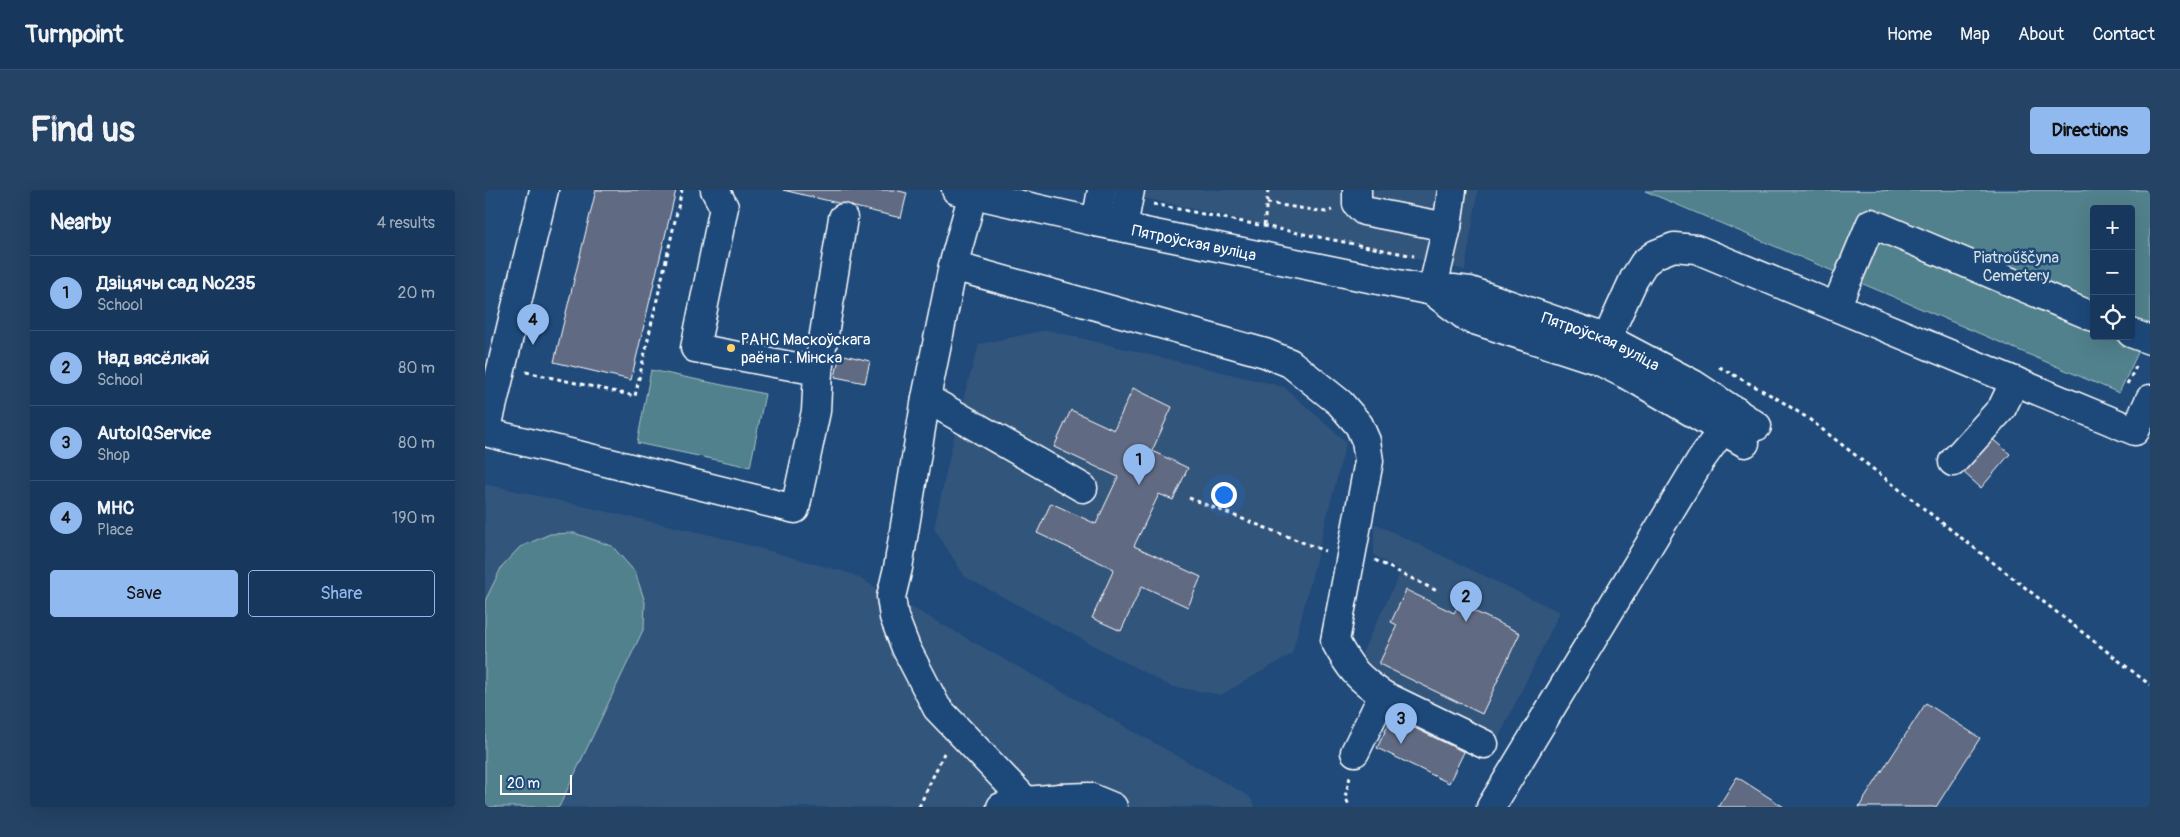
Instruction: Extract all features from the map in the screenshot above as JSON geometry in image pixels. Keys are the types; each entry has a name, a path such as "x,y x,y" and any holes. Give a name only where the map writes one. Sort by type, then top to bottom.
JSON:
{"street":[{"path":"544,190 486,432 795,509 816,411 818,371 843,218"},
{"path":"715,190 725,207 695,348 818,371"},
{"path":"1096,222 1103,190"},
{"path":"1357,190 1357,204 1364,211 1447,227"},
{"path":"1432,291 1447,227 1452,190"},
{"path":"968,191 925,398 898,568 891,597 894,617 927,692 937,708 955,727 1013,804 1058,803 1089,797 1113,807"},
{"name":"Пятроўская вуліца","path":"968,191 1096,222 1432,291 1453,289 1471,291 1602,350 1693,384 1740,428 1696,467 1491,807"},
{"path":"1123,227 1129,195"},
{"path":"1836,307 1871,223 2090,315"},
{"path":"1602,350 1634,279 1644,263 1656,254 1674,247 1695,249 2135,431 2150,399"},
{"path":"953,266 1265,353 1290,363 1341,404 1359,425 1369,461 1335,641 1348,666 1361,680 1383,695 1484,744"},
{"path":"2135,334 2150,340"},
{"path":"1953,462 2001,408 2015,381"},
{"path":"925,398 1083,488"},
{"path":"1355,752 1383,695"}],"path":[{"path":"501,367 635,396 682,190"},
{"path":"1264,226 1269,190"},
{"path":"1129,195 1264,226 1438,261"},
{"path":"1267,203 1326,212"},
{"path":"1778,400 1809,419 2150,685"},
{"path":"1189,498 1351,555 1439,592"},
{"path":"919,807 955,727"},
{"path":"1350,807 1345,797 1355,752"}],"shaded area":[{"path":"1108,190 1478,190 1465,270"},
{"path":"1047,330 1284,387 1346,442 1292,654 1221,695 1170,686 965,577 934,528 958,417 979,344"},
{"path":"485,484 715,536 852,574 1249,796 1256,807 485,807"},
{"path":"1374,523 1560,612 1498,739 1379,679 1365,664 1362,653 1401,571 1374,555"}],"green space":[{"name":"Piatroŭščyna Cemetery","path":"2150,190 2150,327 2119,393 1645,191"},
{"path":"651,370 765,394 750,467 637,443"},
{"path":"574,533 612,546 635,572 645,602 644,628 559,807 485,807 485,601 502,566 520,547 550,534"}],"building":[{"path":"596,190 676,190 631,380 554,362"},
{"path":"783,190 895,190 907,193 901,218"},
{"path":"840,354 870,361 865,383 835,377"},
{"path":"1133,388 1172,407 1152,451 1188,468 1173,500 1159,494 1134,546 1201,577 1188,607 1142,586 1121,631 1092,618 1114,569 1037,533 1051,503 1096,524 1118,477 1054,447 1071,410 1114,430"},
{"path":"1990,437 2010,454 1981,488 1961,470"},
{"path":"1406,590 1454,613 1459,604 1520,633 1482,714 1379,664 1397,625 1391,622"},
{"path":"1926,703 1980,738 1936,807 1859,807"},
{"path":"1392,717 1464,752 1449,783 1377,748"},
{"path":"1737,777 1784,807 1718,807"}],"place":[{"name":"МНС","path":"533,345"},
{"name":"РАНС Маскоўскага раёна г. Мінска","path":"731,348"},
{"name":"Дзіцячы сад №235","path":"1139,485"},
{"name":"Над вясёлкай","path":"1466,622"},
{"name":"AutoIQService","path":"1401,744"}]}
